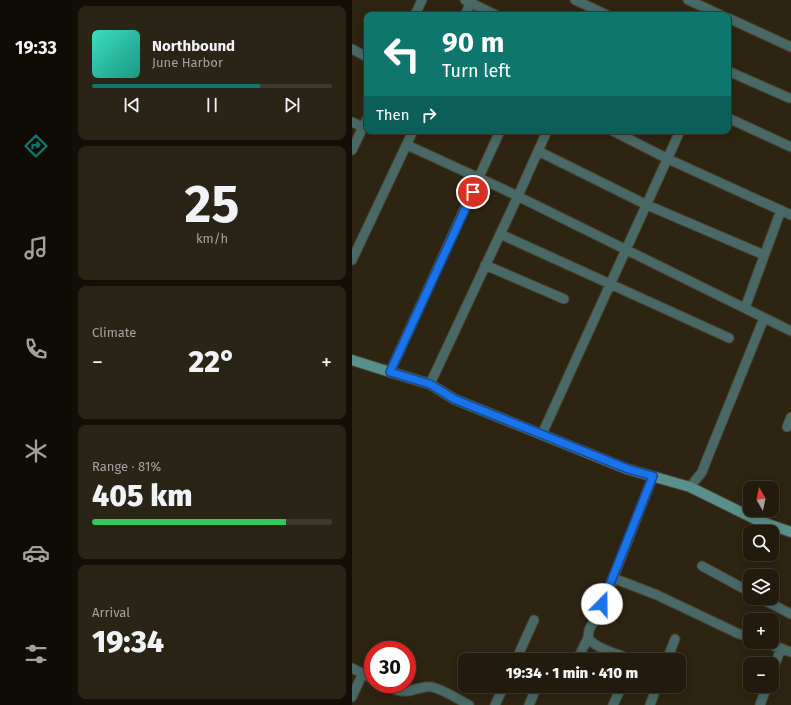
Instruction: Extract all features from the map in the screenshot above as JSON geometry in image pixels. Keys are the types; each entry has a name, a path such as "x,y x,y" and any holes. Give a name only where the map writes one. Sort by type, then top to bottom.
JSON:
{"street":[{"path":"416,12 422,0"},
{"path":"575,0 601,12"},
{"path":"688,0 714,12"},
{"path":"466,12 469,1 490,12"},
{"path":"731,19 791,48"},
{"path":"352,49 364,55"},
{"path":"731,72 789,98"},
{"path":"731,119 791,147"},
{"path":"352,122 364,123"},
{"path":"352,150 364,125"},
{"path":"352,260 412,134"},
{"path":"390,372 499,134"},
{"path":"430,384 546,134"},
{"path":"619,134 668,159 791,215"},
{"path":"542,434 679,134"},
{"path":"407,145 518,196 791,331"},
{"path":"538,151 647,205 764,255"},
{"path":"745,308 781,210"},
{"path":"500,234 729,338"},
{"path":"485,265 564,299"},
{"path":"690,487 702,472 764,318"},
{"path":"352,360 430,384 454,399 628,469 690,487 757,520 791,532"},
{"path":"787,427 791,417"},
{"path":"580,653 588,638 589,630 613,578 653,476"},
{"path":"702,566 743,588"},
{"path":"613,578 657,595 743,635"},
{"path":"774,605 791,614"},
{"path":"519,653 534,620"},
{"path":"588,638 592,643 614,653"},
{"path":"670,653 675,639"},
{"path":"778,657 781,648 791,652"},
{"path":"352,668 363,674 352,698"},
{"path":"416,689 431,687 438,689 469,705"},
{"path":"495,705 501,693"},
{"path":"529,705 534,693"},
{"path":"613,705 619,693"},
{"path":"650,705 654,693"},
{"path":"760,705 764,693"}],"route":[{"path":"473,192 390,372 430,384 454,399 628,469 653,476 602,604"}]}
